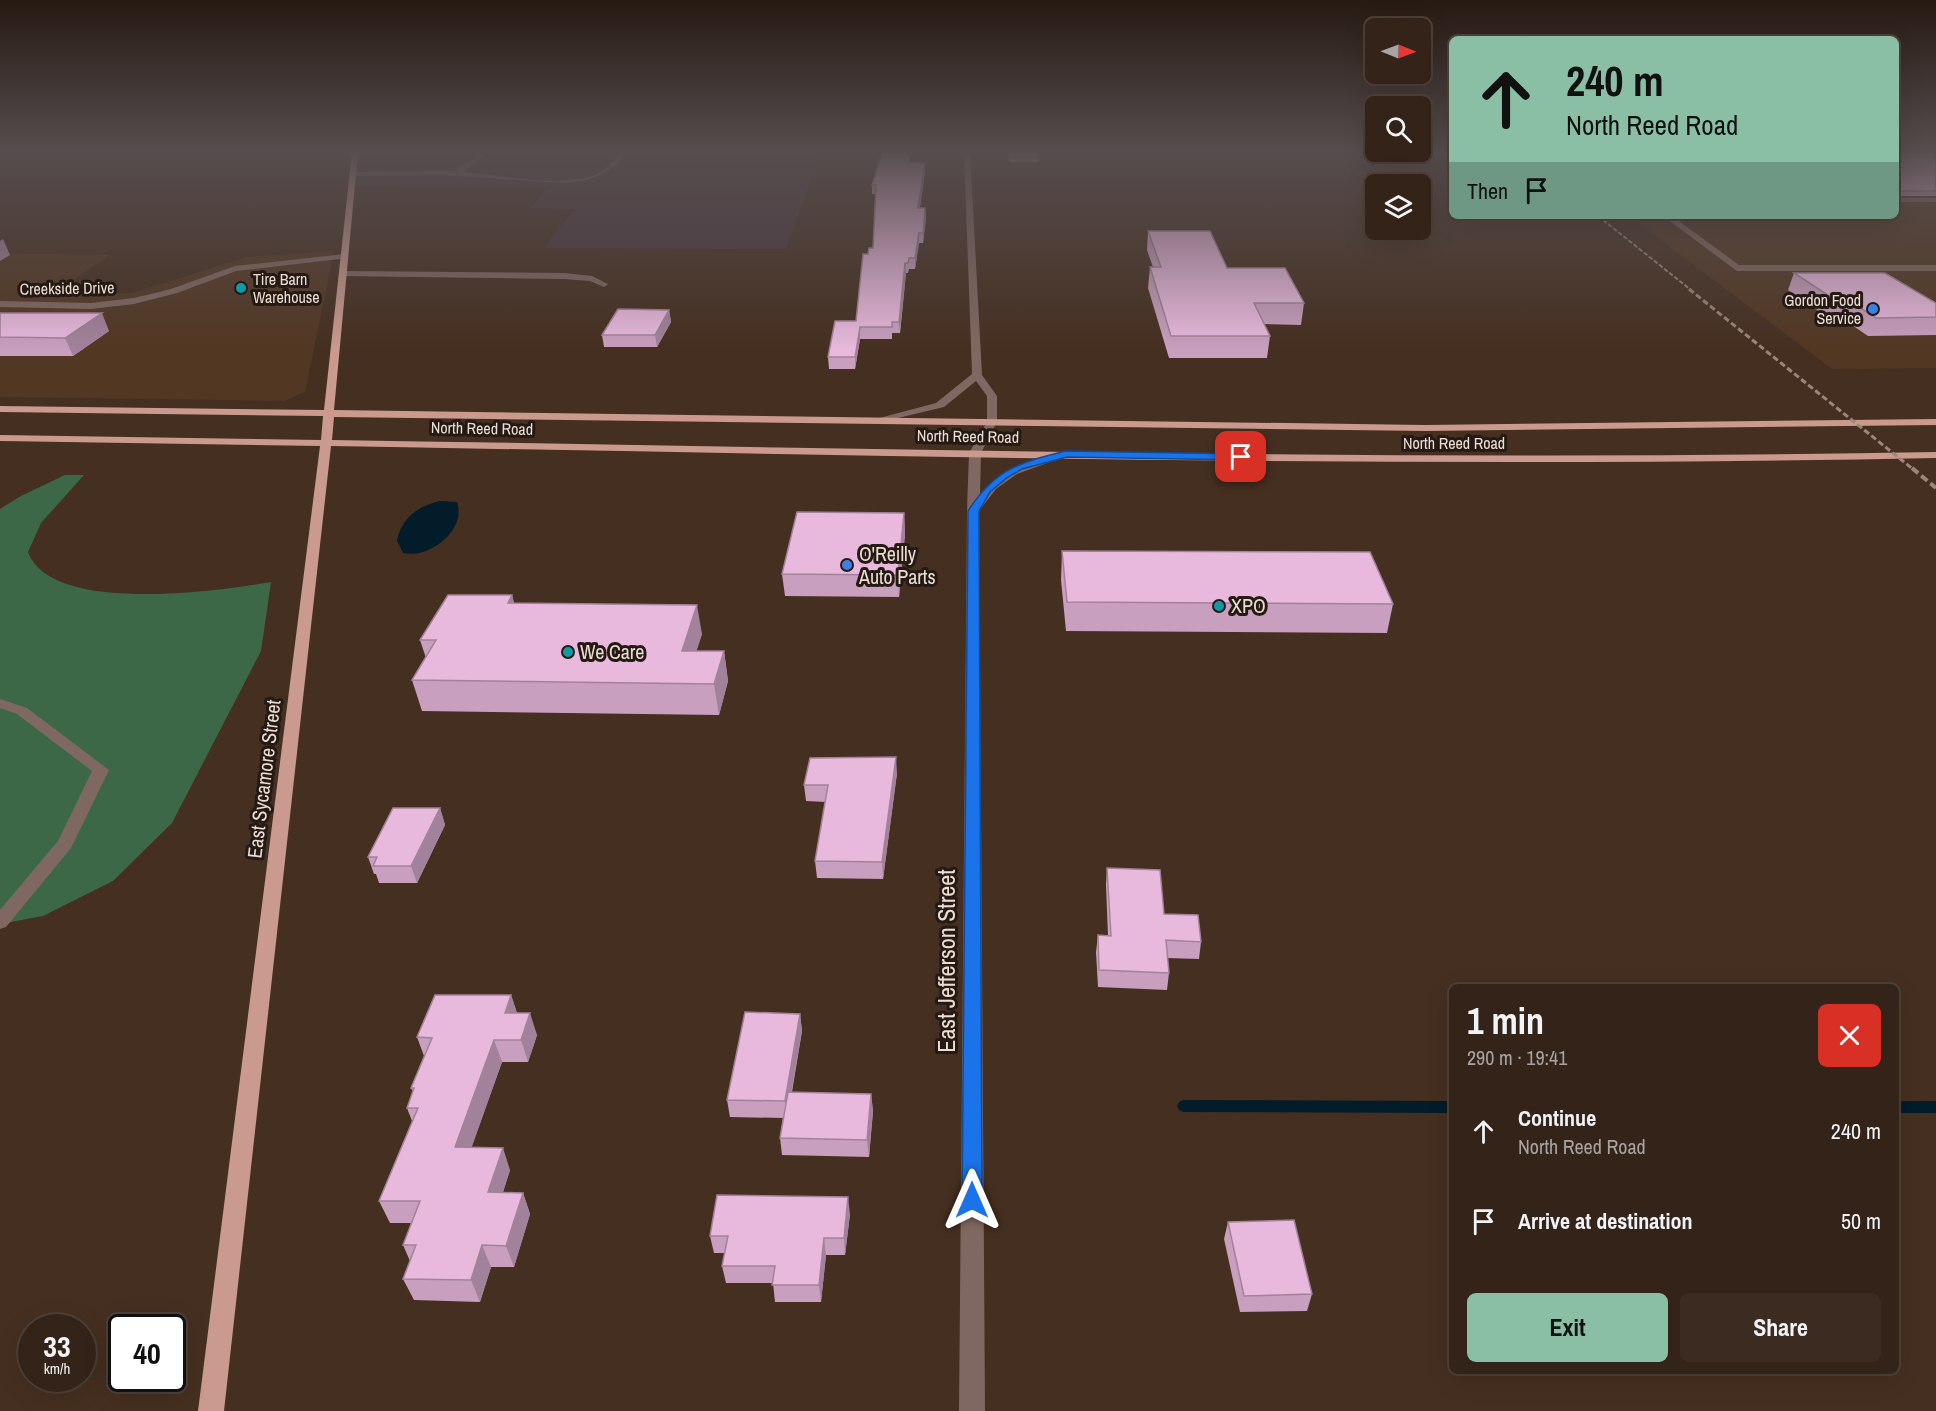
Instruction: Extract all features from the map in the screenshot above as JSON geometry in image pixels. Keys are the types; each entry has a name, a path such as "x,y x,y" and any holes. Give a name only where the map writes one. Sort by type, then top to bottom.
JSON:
{"main road":[{"name":"East Sycamore Street","path":"212,1411 326,442 349,218"},
{"name":"North Reed Road","path":"0,408 1425,428 1936,422"},
{"name":"North Reed Road","path":"0,438 1467,460 1677,460 1936,455"}],"street":[{"path":"970,218 977,375 992,396 992,422"},
{"path":"1671,219 1737,268 1936,268"},
{"name":"Creekside Drive","path":"0,304 91,306 134,301 174,291 235,269 345,256"},
{"path":"343,274 573,276 598,280 604,284"},
{"path":"877,420 940,405 977,375"},
{"name":"East Jefferson Street","path":"972,1411 973,511 975,453 992,422"},
{"path":"973,511 986,490 1004,475 1018,467 1066,454"},
{"path":"0,703 22,711 100,770 64,844 0,922"}],"shaded area":[{"path":"568,218 797,218 786,249 543,248"},
{"path":"1936,218 1936,368 1832,369 1633,219"},
{"path":"334,251 305,392 284,401 0,397 0,253 110,255 51,295 132,293 247,257"}],"green space":[{"path":"65,475 84,475 41,523 28,552 43,572 68,585 101,592 138,594 214,590 271,582 261,651 172,823 113,881 43,916 0,924 0,509"}],"water":[{"path":"440,501 457,502 459,512 451,532 444,540 424,552 403,553 397,541 402,526 418,510"}],"building":[{"path":"874,218 924,218 923,233 919,233 915,258 909,258 908,263 905,263 899,322 892,322 892,327 860,327 855,357 828,357 835,321 856,321 863,254 868,254 869,248 873,248"},
{"path":"1148,231 1210,231 1227,268 1285,268 1304,303 1254,303 1270,336 1171,336 1150,267 1161,267"},
{"path":"1794,273 1885,273 1936,303 1936,317 1876,318 1856,305 1843,305"},
{"path":"618,309 669,310 655,335 602,335"},
{"path":"0,313 102,313 65,338 0,337"},
{"name":"O'Reilly Auto Parts","path":"797,512 904,513 898,575 782,574"},
{"path":"1062,551 1370,552 1393,604 1067,602"},
{"path":"448,595 512,595 508,603 697,605 682,651 724,651 714,684 412,680 436,640 420,640"},
{"path":"896,757 882,862 815,861 828,785 804,785 810,758"},
{"path":"393,808 440,808 411,866 373,866 377,857 368,857"},
{"path":"1107,868 1160,870 1164,914 1198,915 1201,942 1166,940 1169,973 1099,970 1098,935 1111,936"},
{"path":"435,995 511,995 505,1013 530,1013 521,1040 494,1040 455,1147 503,1148 488,1192 523,1193 506,1246 482,1245 471,1280 403,1279 416,1245 403,1245 420,1201 379,1201 418,1108 407,1108 414,1088 411,1088 432,1038 417,1037"},
{"path":"745,1012 800,1014 785,1101 727,1100"},
{"path":"788,1092 871,1094 867,1140 780,1138"},
{"path":"717,1195 848,1197 844,1238 824,1238 819,1285 772,1285 775,1266 722,1266 728,1236 710,1236"},
{"path":"1294,1220 1312,1294 1244,1296 1228,1222"}],"waterway":[{"path":"1184,1106 1449,1107"},
{"path":"1899,1107 1936,1107"}],"railway":[{"path":"1602,219 1691,290"},
{"path":"1689,289 1914,470"},
{"path":"1912,468 1936,488"}],"place":[{"name":"Tire Barn Warehouse","path":"241,288"},
{"name":"Gordon Food Service","path":"1873,309"},
{"name":"O'Reilly Auto Parts","path":"847,565"},
{"name":"XPO","path":"1219,606"},
{"name":"We Care","path":"568,652"}],"route":[{"path":"972,1200 973,511 986,490 1004,475 1018,467 1066,454 1241,457"}]}
